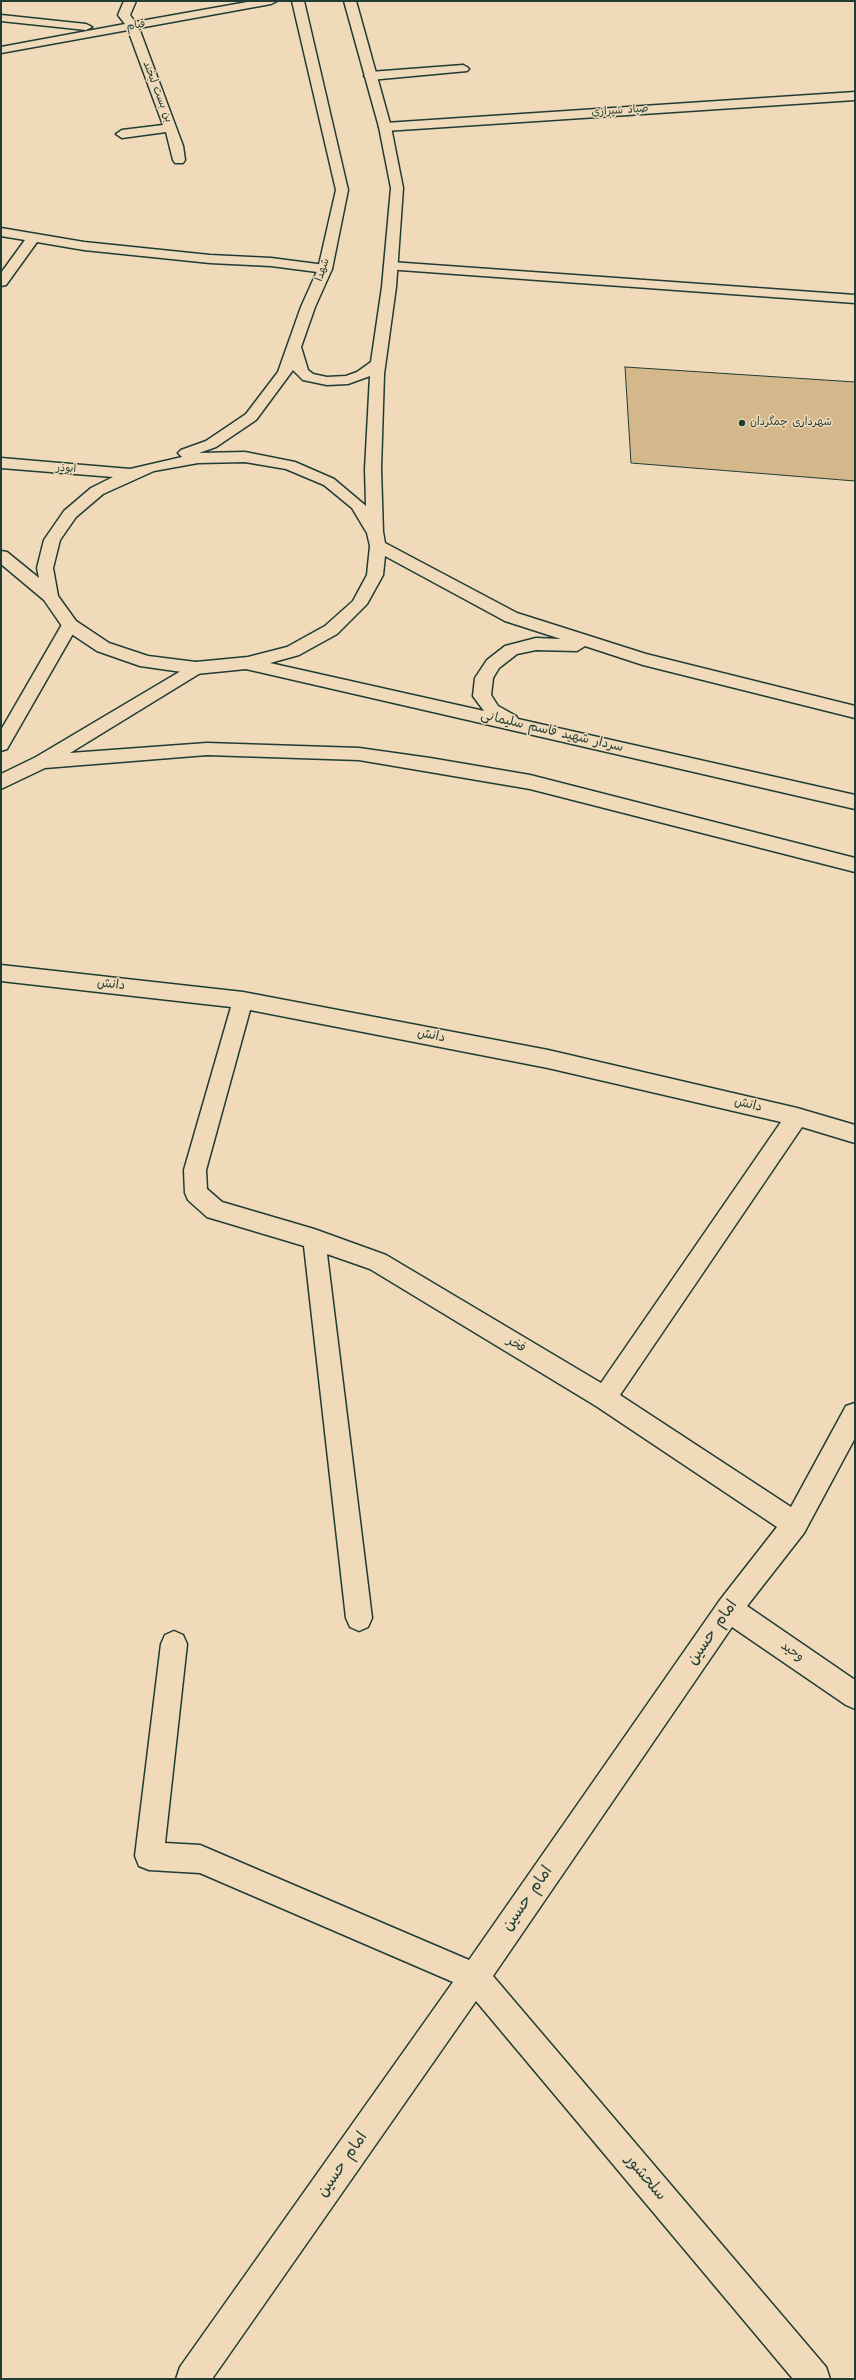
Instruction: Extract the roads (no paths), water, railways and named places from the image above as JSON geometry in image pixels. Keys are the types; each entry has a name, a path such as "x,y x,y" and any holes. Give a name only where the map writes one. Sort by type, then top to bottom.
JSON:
{"main road":[{"name":"بن بست لبخند","path":"130,1 124,15 132,26 171,128 177,146 179,160"},
{"path":"221,1 242,6"},
{"name":"قیام","path":"1,50 271,1"},
{"name":"شهدا","path":"151,467 212,444 251,417 285,372 325,269 342,190 298,1"},
{"path":"1,556 50,596 70,625 103,647 146,662 196,668 248,663 293,651 331,630 359,604 375,575 377,540 373,469 377,374 380,363 391,266 397,188 385,127 350,1"},
{"path":"1,18 107,30"},
{"path":"370,76 463,69"},
{"name":"صیاد شیرازی","path":"385,127 855,96"},
{"path":"122,134 171,128"},
{"path":"1,232 84,246 210,259 271,262 325,269"},
{"path":"1,282 34,237"},
{"path":"391,266 855,299"},
{"path":"294,347 301,372 308,377 327,381 348,380 362,375 380,363"},
{"path":"50,596 45,568 52,540 70,514 97,491 131,474 151,467 206,458 245,457 290,465 329,482 358,505 377,540 511,616 643,659 855,712"},
{"name":"ابوذر","path":"1,463 131,474"},
{"path":"1,745 70,625"},
{"path":"519,725 492,710 482,696 484,678 493,664 511,650 536,644 600,645"},
{"name":"سردار شهید قاسم سلیمانی","path":"248,663 855,802"},
{"path":"1,782 42,762 196,668"},
{"path":"42,762 207,748 359,754 430,764 530,782 855,865"},
{"name":"دانش","path":"1,973 243,1000 548,1059 797,1117 855,1134"},
{"name":"فخر","path":"243,1000 195,1170 196,1193 215,1210 314,1238 378,1262 604,1398 795,1524"},
{"path":"604,1398 797,1117"},
{"path":"314,1238 359,1618"},
{"name":"امام حسین","path":"192,2379 475,1977 729,1608 795,1524 855,1414"},
{"name":"وحید","path":"729,1608 855,1696"},
{"path":"174,1644 149,1856 200,1859 475,1977"},
{"name":"سلحشور","path":"475,1977 814,2379"}],"place":[{"name":"شهرداری چمگردان","path":"742,423"}]}
